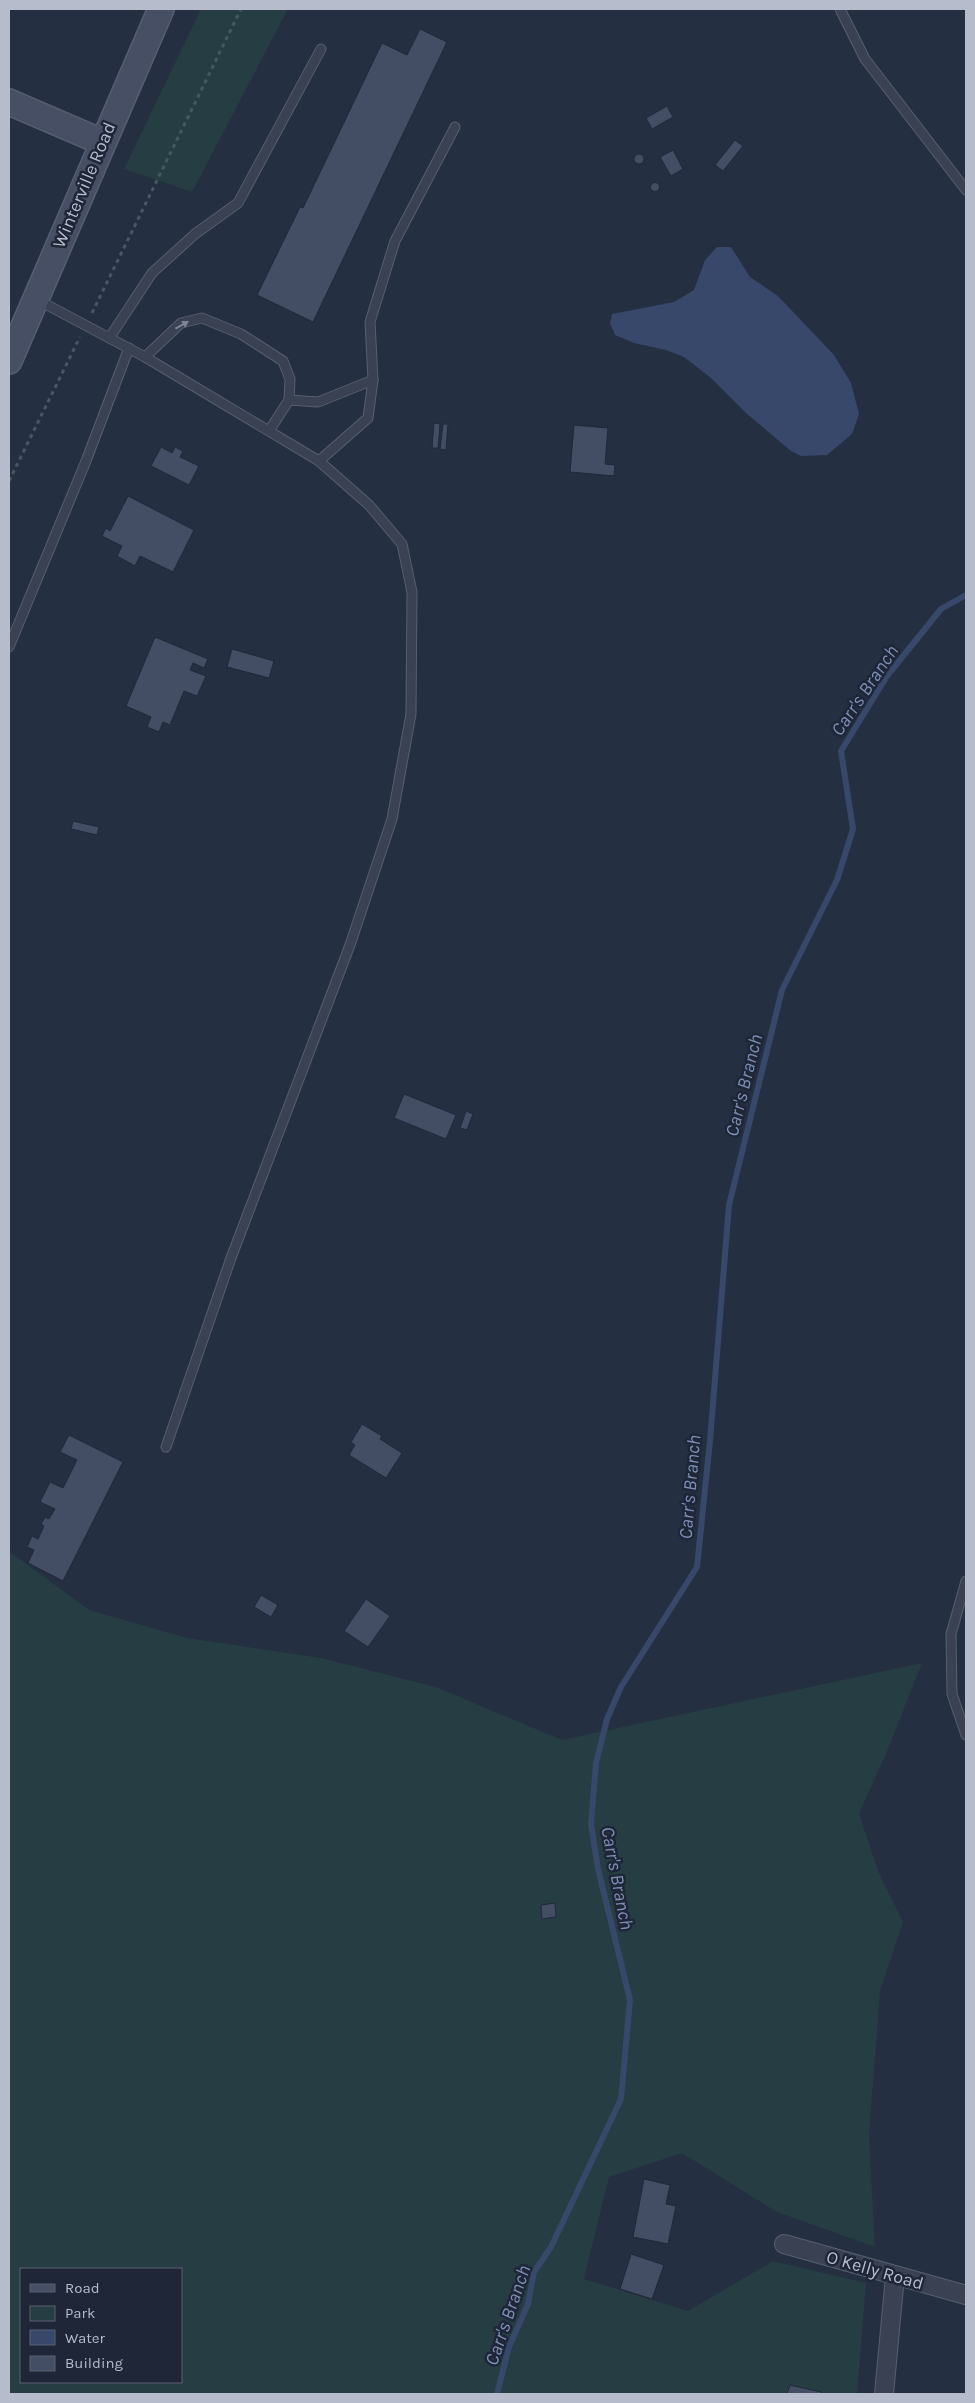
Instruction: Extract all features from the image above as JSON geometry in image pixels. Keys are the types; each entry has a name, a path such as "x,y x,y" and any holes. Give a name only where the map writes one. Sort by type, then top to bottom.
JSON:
{"street":[{"name":"Winterville Road","path":"9,361 161,9"},
{"path":"9,102 102,142"},
{"name":"O Kelly Road","path":"784,2244 966,2295"},
{"path":"884,2394 895,2276"}],"lane":[{"path":"840,9 865,58 966,190"},
{"path":"110,337 152,273 195,234 238,203 322,49"},
{"path":"318,461 368,418 373,380 370,322 395,241 455,127"},
{"path":"36,299 145,357 318,461 370,505 402,544 412,592 411,714 392,819 350,945 231,1258 166,1446"},
{"path":"145,357 181,323 202,318 241,334 282,361 290,379 289,400 269,432"},
{"path":"9,647 86,461 128,348"},
{"path":"289,400 318,402 373,380"},
{"path":"966,1581 951,1634 952,1694 966,1735"}],"path":[{"path":"96,303 241,9"},
{"path":"9,481 66,365"}],"green space":[{"path":"201,9 288,9 192,192 124,169"},
{"path":"9,1551 89,1610 187,1638 321,1658 436,1687 562,1740 922,1663 886,1754 859,1814 878,1871 903,1922 880,1991 869,2134 875,2247 777,2212 682,2153 609,2177 584,2279 688,2311 773,2261 866,2283 857,2394 9,2394"}],"water":[{"path":"717,247 731,247 750,277 778,296 834,355 851,383 859,414 852,434 827,455 801,456 791,451 746,413 711,378 684,357 666,350 634,343 615,335 610,323 612,314 674,302 694,290 705,260"}],"building":[{"path":"420,29 447,42 313,322 257,295 300,207 303,208 382,43 407,55"},
{"path":"667,106 673,117 652,129 646,118"},
{"path":"735,140 743,146 723,171 715,165"},
{"path":"673,150 683,169 671,176 660,157"},
{"path":"637,154 641,154 644,159 643,163 637,164 634,161 634,157"},
{"path":"655,183 659,187 655,191 651,187"},
{"path":"434,423 440,424 438,448 432,448"},
{"path":"443,424 448,424 446,450 440,449"},
{"path":"574,425 608,428 605,464 615,465 614,476 570,472"},
{"path":"161,447 172,453 175,447 183,451 180,457 199,466 189,485 151,466"},
{"path":"128,496 194,530 173,572 140,556 135,566 117,556 122,546 102,536 106,528 110,531"},
{"path":"155,637 208,659 204,668 193,663 190,670 206,676 197,696 184,691 170,725 163,722 159,732 147,727 151,717 126,706"},
{"path":"232,649 274,661 269,678 227,667"},
{"path":"73,821 99,827 97,835 71,829"},
{"path":"404,1094 456,1115 446,1139 394,1118"},
{"path":"466,1111 473,1114 467,1130 460,1128"},
{"path":"362,1424 382,1436 380,1439 402,1453 386,1478 349,1455 355,1445 351,1442"},
{"path":"69,1435 123,1462 63,1581 28,1563 34,1550 27,1547 32,1536 38,1539 44,1526 41,1524 45,1517 49,1519 55,1509 40,1502 50,1482 63,1488 77,1460 60,1452"},
{"path":"261,1595 278,1605 271,1617 254,1607"},
{"path":"366,1599 390,1616 368,1647 344,1631"},
{"path":"555,1903 556,1917 542,1919 541,1905"},
{"path":"644,2179 670,2185 666,2204 676,2206 668,2244 633,2237"},
{"path":"631,2254 664,2265 652,2299 620,2289"},
{"path":"790,2385 821,2392 821,2394 787,2394"}],"waterway":[{"name":"Carr's Branch","path":"497,2394 509,2347 528,2304 534,2272 551,2247 621,2099 630,2000 598,1869 591,1824 596,1763 607,1719 621,1687 697,1567 710,1441 729,1205 782,990 837,880 853,829 841,751 887,676 941,609 966,595"}]}
